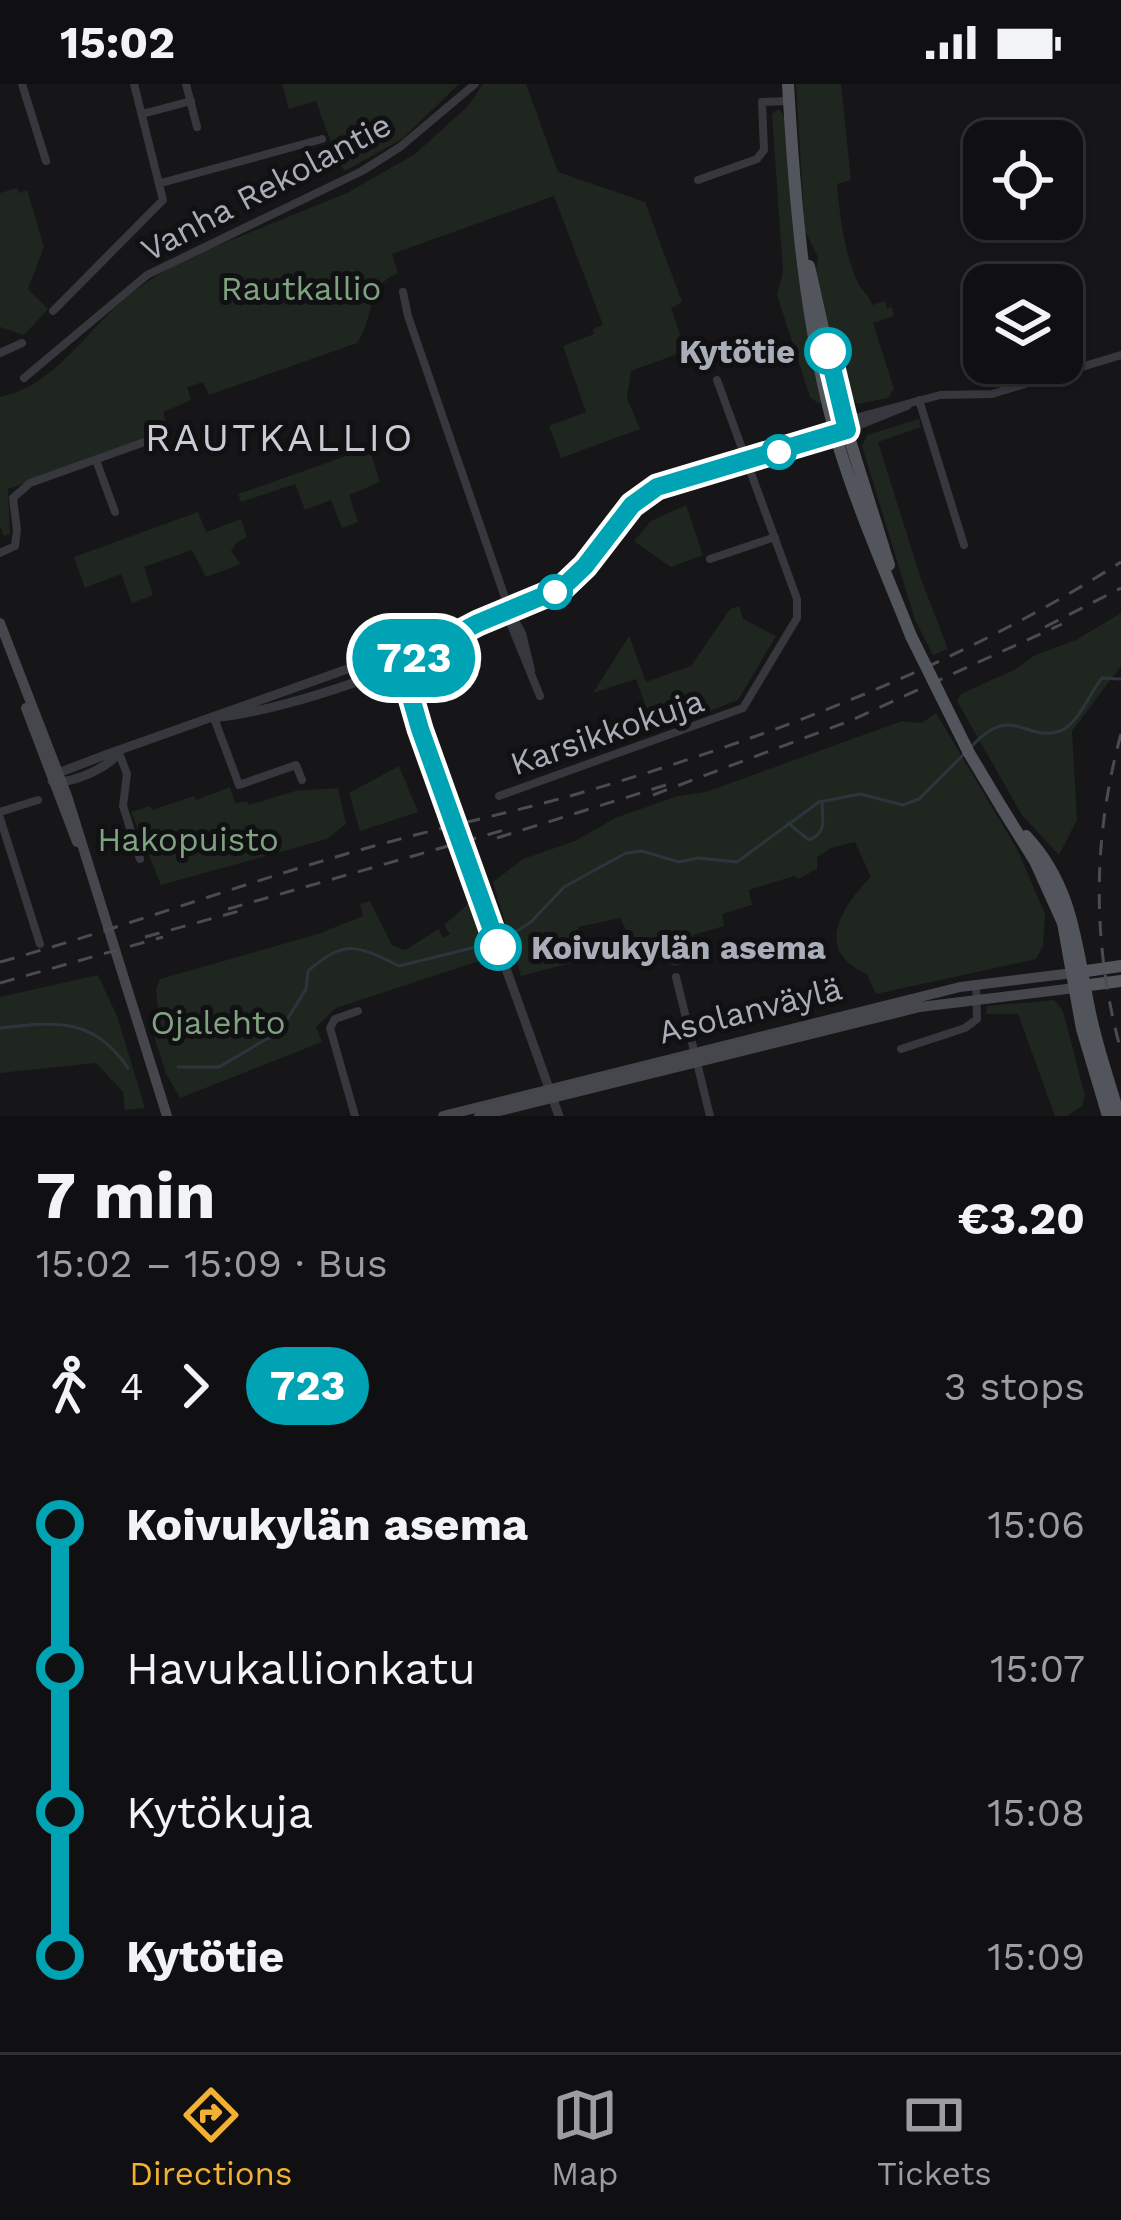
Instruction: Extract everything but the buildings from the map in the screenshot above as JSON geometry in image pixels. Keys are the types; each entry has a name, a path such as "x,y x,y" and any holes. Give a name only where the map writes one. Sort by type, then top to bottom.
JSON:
{"main road":[{"path":"788,84 807,301 840,427 911,636 946,709 1052,893 1079,980 1082,1029 1110,1114"},
{"path":"0,623 79,844 167,1116"},
{"path":"1079,980 1121,966"},
{"path":"1079,980 1121,980"},
{"name":"Asolanväylä","path":"697,1056 920,1007 1079,980"},
{"name":"Asolanväylä","path":"443,1116 976,984 1079,980"},
{"name":"Asolanväylä","path":"479,1116 550,1093"}],"street":[{"path":"22,84 46,161"},
{"path":"53,311 162,204 161,183 134,84"},
{"path":"186,84 197,127"},
{"name":"Vanha Rekolantie","path":"24,378 147,275 362,171 400,147 475,84"},
{"path":"142,114 191,101"},
{"path":"698,179 762,154 763,102 789,101"},
{"path":"161,183 322,139"},
{"path":"403,292 509,620 541,696"},
{"path":"0,353 22,343"},
{"path":"57,780 112,761 119,753 510,612 562,588 622,516 643,496 673,481 745,458 757,459 919,400 992,394 1121,355"},
{"name":"Karsikkokuja","path":"500,796 743,708 799,613 717,380"},
{"path":"919,400 964,545"},
{"path":"0,553 15,546 13,499 17,491 167,434"},
{"path":"97,460 115,512"},
{"path":"710,560 775,537"},
{"path":"214,718 295,701 397,665 478,623"},
{"path":"392,653 559,1116"},
{"path":"214,718 239,785 296,765 302,780"},
{"path":"119,753 127,774 123,806 140,859"},
{"path":"38,800 0,815 40,944"},
{"path":"676,977 710,1116"},
{"path":"901,1049 965,1028 977,1019 976,984"},
{"path":"355,1116 330,1028 335,1019 358,1011"}],"green space":[{"path":"282,84 459,84 402,139 345,171 316,101 289,109"},
{"name":"Rautkallio","path":"483,84 526,84 558,172 645,202 682,302 671,308 686,351 631,371 627,398 640,429 561,458 549,426 586,412 563,346 594,334 593,329 603,325 554,196 392,254 398,273 375,294 357,343 209,395 203,382 187,387 191,400 163,412 169,431 8,489 10,534 4,536 0,527 0,397 53,370 126,298 182,260 347,193 415,154 468,106"},
{"path":"796,84 841,84 851,180 837,184 841,221 859,284 872,305 885,301 887,308 892,307 894,316 873,323 894,389 888,398 858,404 846,392 841,376 816,271 818,257 805,231"},
{"path":"779,109 785,119 793,228 823,400 819,404 810,397 777,295 783,272 772,114"},
{"path":"17,188 19,193 27,190 44,247 28,289 48,309 24,335 0,327 0,193"},
{"path":"919,419 921,427 878,442 948,649 933,655 915,620 862,446 867,435"},
{"path":"369,448 380,482 349,495 358,522 342,528 331,500 305,510 295,484 241,502 238,494"},
{"path":"686,505 703,555 671,567 634,541 651,521"},
{"path":"198,512 206,532 241,519 247,537 231,551 241,564 206,577 192,550 144,567 153,595 132,603 121,574 85,588 74,557"},
{"path":"739,606 743,619 776,636 738,700 655,732 636,679 593,693 629,636 646,682 691,666 730,609"},
{"path":"1121,613 1121,666 1072,731 1077,820 1059,855 1022,815 957,701 961,694 1035,655 1076,640"},
{"path":"936,713 1017,849 1045,914 1043,946 1036,959 876,994 867,974 850,964 837,941 842,915 871,877 855,842 817,857 817,869 798,879 794,876 749,890 752,905 722,914 724,926 693,935 694,959 676,966 639,955 620,918 578,927 586,959 521,976 493,882 523,859 575,841 615,818 678,796 706,792 902,721 922,723"},
{"path":"399,766 418,812 360,831 349,793"},
{"name":"Hakopuisto","path":"230,787 235,803 247,801 249,805 295,791 338,788 346,824 327,839 161,885 131,812 194,796 196,800"},
{"name":"Ojalehto","path":"370,901 392,945 405,950 439,929 443,938 450,934 444,925 469,903 488,958 336,1008 316,1027 322,1042 180,1098 151,1027 159,1020 156,989 160,979 318,934 363,916 360,904"},
{"name":"Ojalehto","path":"98,975 117,1016 145,1108 125,1110 123,1092 96,1063 0,1073 0,997"},
{"path":"1054,1000 1063,1011 1085,1096 1082,1106 1067,1116 1055,1116 1018,1014 986,1014 987,1006"}],"waterway":[{"path":"972,746 986,733 1009,725 1037,732 1060,731 1078,715 1102,678 1121,679"},
{"path":"512,934 531,922 564,887 626,853 642,851 679,862 698,858 737,862 819,802 860,794 903,805 919,799 965,753"},
{"path":"788,823 809,840 815,837 823,825 822,802"},
{"path":"178,1067 219,1067 280,1031 306,989 308,971 332,954 362,950 399,966 480,946"},
{"path":"0,1028 72,1026 101,1039 128,1068"}],"railway":[{"path":"0,962 327,860 577,794 718,749 925,667 1058,600 1121,562"},
{"path":"1045,627 1121,588"},
{"path":"653,795 852,720 1062,624"},
{"path":"1121,734 1105,813 1099,892 1105,972 1121,1051"},
{"path":"497,838 669,784"},
{"path":"228,909 511,828"},
{"path":"145,937 243,910"},
{"path":"0,983 163,937"}],"bus line":[{"name":"723","path":"498,947 401,663 478,623 562,588 632,505 657,487 847,430 828,351"}],"place":[{"name":"Kytötie","path":"828,351"},
{"name":"Koivukylän asema","path":"498,947"}],"district":[{"name":"RAUTKALLIO","path":"280,437"}]}
